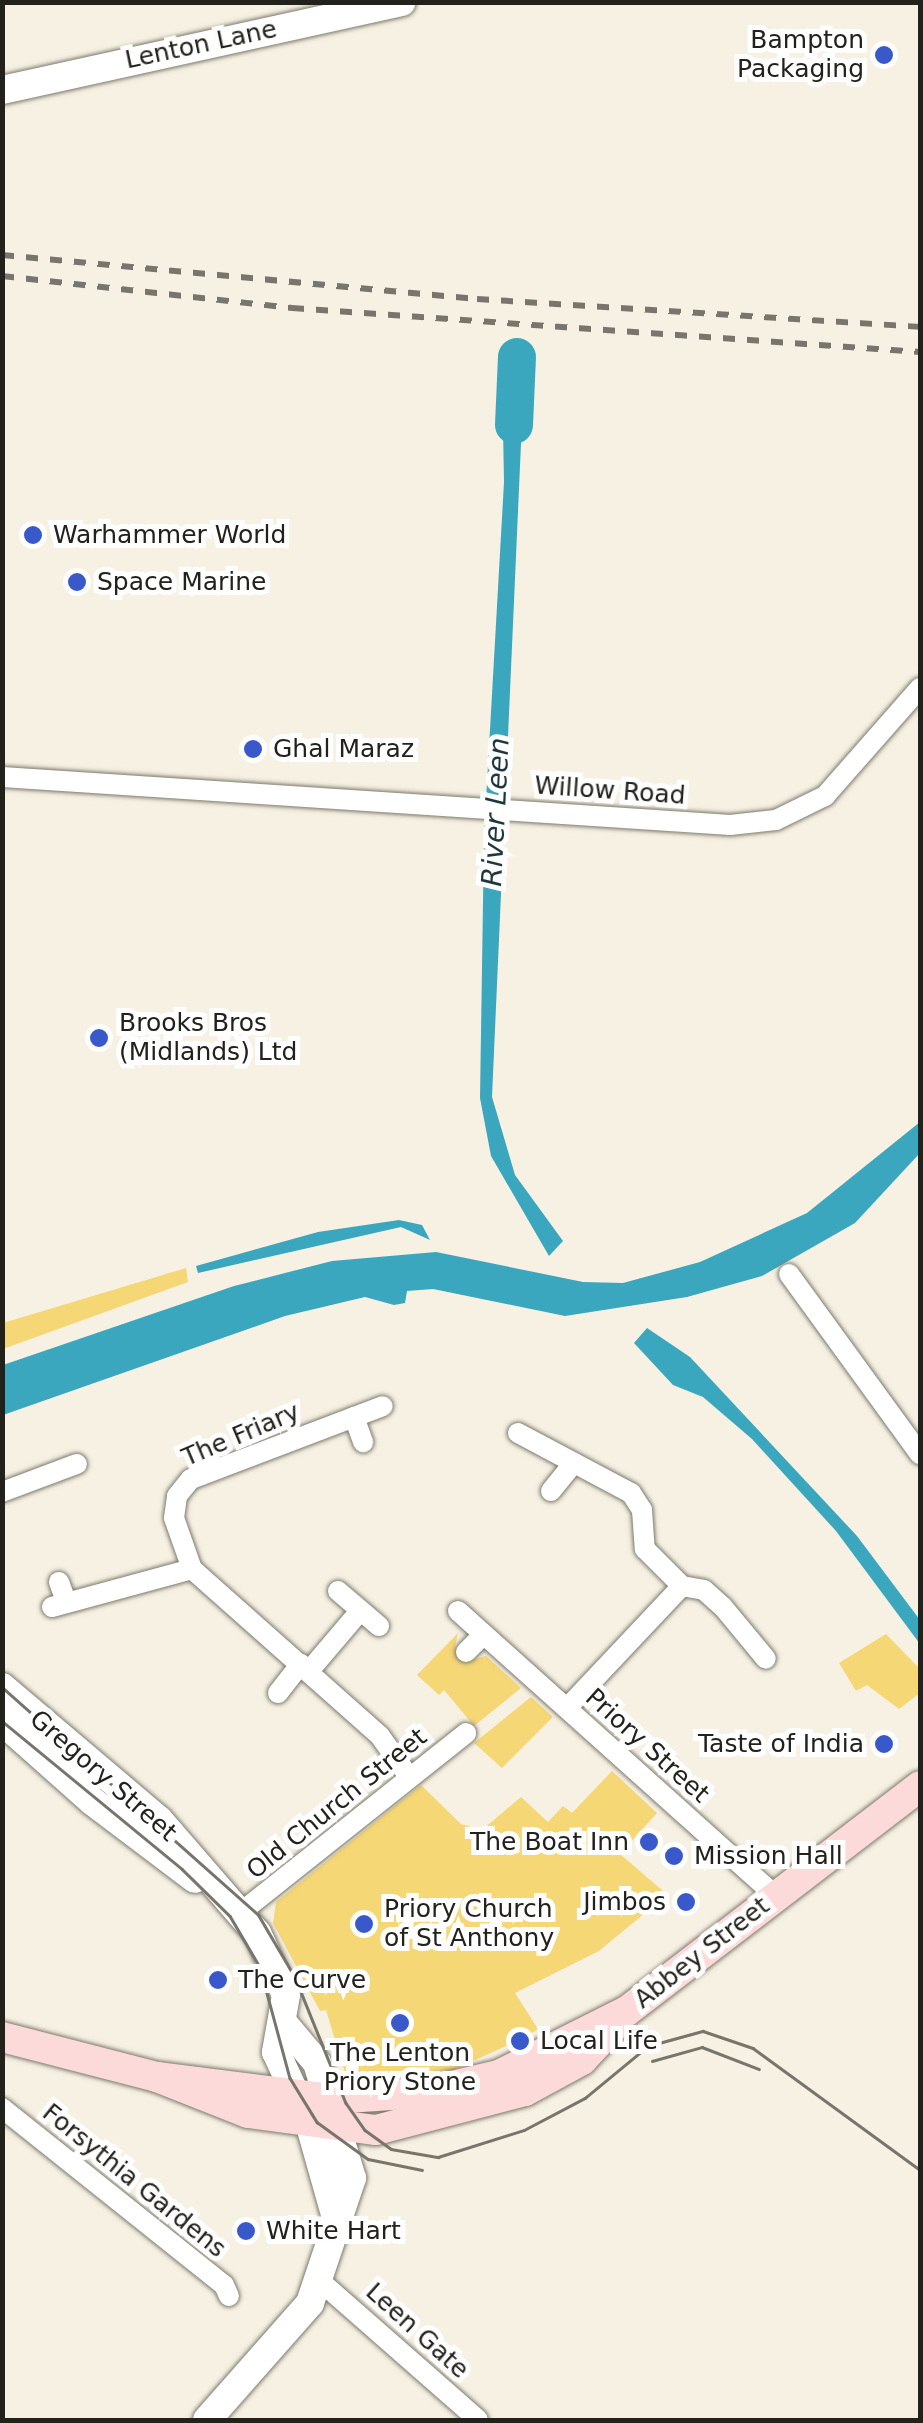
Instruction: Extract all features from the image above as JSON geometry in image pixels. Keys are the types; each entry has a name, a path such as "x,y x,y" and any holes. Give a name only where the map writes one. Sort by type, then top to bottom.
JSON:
{"main road":[{"name":"Abbey Street","path":"157,2077 219,2106 324,2128 408,2123 526,2092 582,2060 626,2011 920,1786"},
{"name":"Abbey Street","path":"157,2077 331,2099 422,2093 499,2075 626,2011"},
{"path":"2,2036 157,2077"}],"street":[{"name":"Lenton Lane","path":"2,90 400,2"},
{"name":"Willow Road","path":"2,777 730,825 776,820 825,796 920,688"},
{"path":"789,1274 920,1454"},
{"name":"The Friary","path":"192,1568 174,1518 184,1485 383,1406"},
{"path":"354,1417 363,1442"},
{"path":"518,1433 639,1500 645,1549 682,1586 704,1590 752,1635 766,1659"},
{"path":"550,1491 574,1462"},
{"path":"2,1492 49,1466 77,1464"},
{"path":"59,1597 192,1568 380,1736 409,1777"},
{"path":"567,1708 682,1586"},
{"path":"338,1592 378,1626"},
{"path":"278,1693 360,1610"},
{"name":"Priory Street","path":"458,1610 776,1896"},
{"path":"466,1652 484,1634"},
{"name":"Gregory Street","path":"2,1687 159,1820 265,1946 286,1995 284,2025 276,2052 291,2094 324,2128 352,2178 336,2218 320,2281 273,2350 207,2420"},
{"name":"Gregory Street","path":"2,1721 92,1801 240,1913"},
{"name":"Old Church Street","path":"240,1913 466,1734"},
{"name":"Gregory Street","path":"284,2025 310,2051 331,2099 324,2128"},
{"name":"Forsythia Gardens","path":"2,2108 224,2285 228,2296"},
{"name":"Leen Gate","path":"320,2281 478,2420"}],"shaded area":[{"path":"186,1268 188,1282 3,1349 3,1323"},
{"path":"458,1633 455,1647 471,1660 486,1656 521,1688 474,1726 444,1690 439,1695 417,1675"},
{"path":"886,1634 920,1669 920,1693 899,1709 867,1685 856,1691 839,1663"},
{"path":"531,1697 553,1717 502,1768 474,1743"},
{"path":"612,1771 657,1813 620,1854 663,1891 651,1908 599,1951 515,1993 538,2029 526,2037 453,2070 346,2076 326,2010 320,2011 273,1923 276,1902 421,1785 461,1824 482,1830 521,1797 548,1822 563,1806 572,1813"}],"water":[{"path":"502,374 524,376 492,1097 515,1175 563,1241 549,1256 491,1156 480,1098 484,836 504,482"},
{"path":"920,1122 920,1153 855,1223 762,1276 687,1297 565,1316 433,1289 407,1291 405,1303 394,1305 365,1297 285,1316 3,1415 3,1365 234,1286 332,1261 436,1252 583,1282 623,1283 700,1262 807,1213"},
{"path":"399,1220 422,1225 430,1240 401,1227 198,1273 196,1266 318,1232"},
{"path":"647,1328 690,1357 857,1536 920,1620 920,1644 836,1531 752,1439 703,1397 673,1385 634,1343"}],"waterway":[{"name":"River Leen","path":"514,425 517,357"}],"tram line":[{"path":"2,1687 258,1914 295,1977 346,2103 365,2130 391,2149 438,2157 524,2130 585,2098 648,2046 703,2031 753,2048 920,2170"},
{"path":"2,1721 182,1869 230,1916 260,1967 290,2078 317,2122 368,2159 422,2170"},
{"path":"652,2061 702,2047 759,2069"}],"railway":[{"path":"2,255 477,299 920,327"},
{"path":"2,276 292,308 920,352"}],"place":[{"name":"Bampton Packaging","path":"884,55"},
{"name":"Warhammer World","path":"33,535"},
{"name":"Space Marine","path":"77,582"},
{"name":"Ghal Maraz","path":"253,749"},
{"name":"Brooks Bros (Midlands) Ltd","path":"99,1038"},
{"name":"Taste of India","path":"884,1744"},
{"name":"The Boat Inn","path":"649,1842"},
{"name":"Mission Hall","path":"674,1856"},
{"name":"Jimbos","path":"686,1902"},
{"name":"Priory Church of St Anthony","path":"364,1924"},
{"name":"The Curve","path":"218,1980"},
{"name":"The Lenton Priory Stone","path":"400,2023"},
{"name":"Local Life","path":"520,2041"},
{"name":"White Hart","path":"246,2231"}]}
